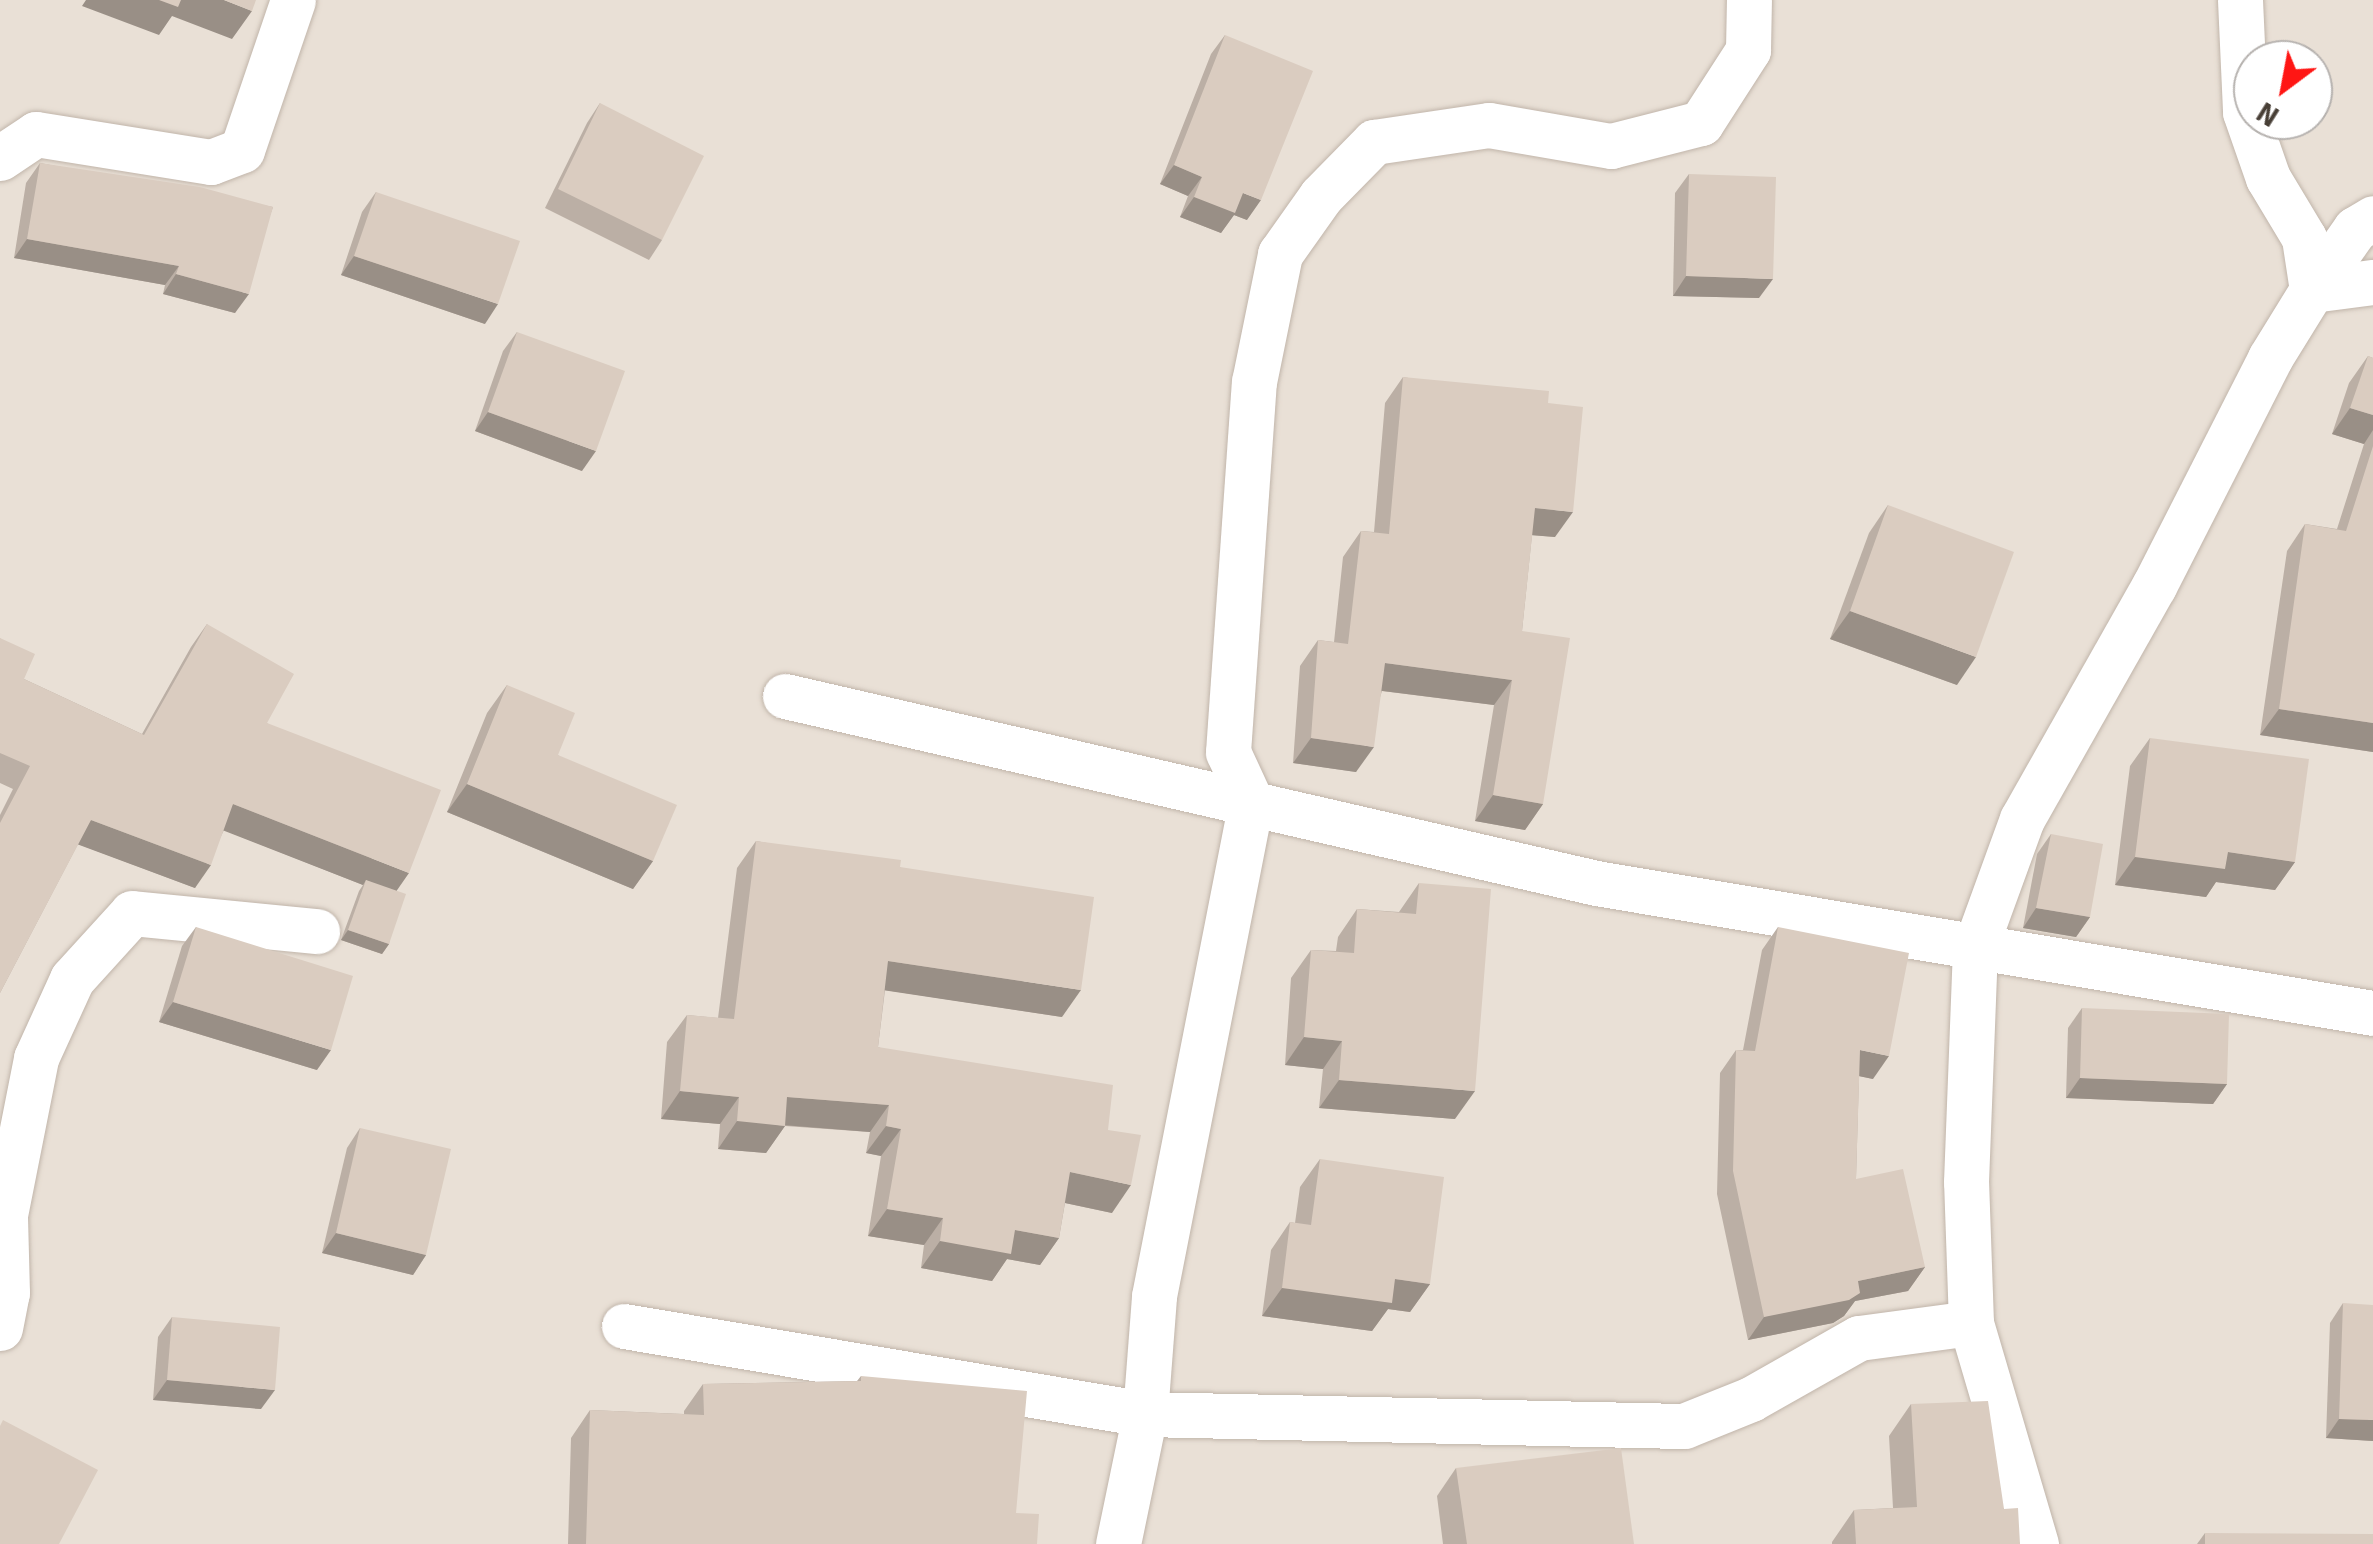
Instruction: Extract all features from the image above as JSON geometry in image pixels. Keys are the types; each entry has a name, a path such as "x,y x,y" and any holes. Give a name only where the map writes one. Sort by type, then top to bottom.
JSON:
{"street":[{"path":"0,158 36,134 210,162 242,150 292,0"},
{"path":"1118,1544 1145,1414 1154,1296 1251,802 1228,752 1254,382 1280,254 1322,196 1374,142 1490,126 1610,146 1701,123 1748,50 1749,0"},
{"path":"2240,0 2245,112 2268,178 2304,238 2312,290"},
{"path":"2036,1544 1971,1323 1966,1182 1975,948 2022,819 2312,290 2355,229 2373,218"},
{"path":"2312,290 2373,282"},
{"path":"784,696 1596,883 2373,1013"},
{"path":"0,1328 7,1292 5,1216 36,1058 72,979 132,913 316,931"},
{"path":"624,1326 1145,1414 1684,1426 1751,1399 1859,1338 1971,1323"}],"shaded area":[{"path":"0,0 2373,0 2373,1544 0,1544"}],"building":[{"path":"159,0 181,0 178,7"},
{"path":"224,0 256,0 252,11"},
{"path":"1225,35 1313,71 1261,200 1243,193 1235,213 1194,197 1202,177 1174,165"},
{"path":"600,103 704,156 662,240 558,189"},
{"path":"40,163 200,187 273,207 249,294 176,274 179,266 27,239"},
{"path":"1689,174 1776,177 1773,279 1686,276"},
{"path":"376,192 520,241 498,304 354,256"},
{"path":"517,332 625,371 596,451 488,412"},
{"path":"2368,356 2373,358 2373,415 2350,408"},
{"path":"1403,377 1549,391 1548,403 1583,407 1573,512 1535,508 1522,631 1570,638 1543,804 1493,795 1512,680 1385,663 1374,747 1311,738 1318,640 1348,644 1361,531 1389,534"},
{"path":"2373,446 2373,723 2279,709 2305,524 2346,531"},
{"path":"1888,505 2014,552 1976,657 1850,611"},
{"path":"207,624 294,674 267,723 441,790 409,873 233,804 211,865 91,820 0,993 0,823 30,766 0,753 0,638 35,654 24,679 144,735"},
{"path":"507,685 575,713 558,755 677,805 653,861 467,784"},
{"path":"2150,738 2309,759 2295,862 2228,852 2225,869 2135,857"},
{"path":"2051,834 2103,844 2090,917 2036,908"},
{"path":"756,841 901,860 900,867 1094,897 1081,990 888,961 878,1047 1113,1085 1108,1130 1141,1135 1131,1185 1070,1172 1059,1238 1015,1230 1011,1254 940,1241 943,1218 887,1209 901,1129 886,1126 889,1105 787,1097 785,1126 737,1121 739,1097 680,1091 687,1015 734,1019"},
{"path":"366,880 406,894 389,944 348,930"},
{"path":"1419,883 1491,889 1475,1091 1339,1080 1342,1041 1304,1037 1311,950 1354,953 1357,909 1416,914"},
{"path":"196,927 353,976 331,1050 173,1002"},
{"path":"1778,927 1909,953 1889,1056 1860,1050 1856,1179 1903,1169 1925,1267 1858,1281 1860,1293 1849,1300 1764,1317 1733,1171 1736,1050 1755,1051"},
{"path":"2082,1008 2229,1014 2227,1084 2080,1078"},
{"path":"360,1128 451,1149 426,1255 336,1233"},
{"path":"1320,1159 1444,1177 1430,1284 1395,1279 1392,1303 1282,1288 1290,1222 1311,1225"},
{"path":"2343,1303 2373,1305 2373,1420 2339,1419"},
{"path":"172,1317 280,1327 275,1390 167,1380"},
{"path":"861,1376 1027,1391 1016,1513 1039,1514 1037,1544 586,1544 590,1410 704,1415 703,1384 861,1381"},
{"path":"1988,1401 2004,1509 2018,1508 2020,1544 1856,1544 1854,1510 1917,1507 1911,1404"},
{"path":"3,1420 98,1470 59,1544 0,1544"},
{"path":"1621,1448 1634,1544 1467,1544 1456,1468"},
{"path":"2205,1533 2373,1534 2373,1544 2205,1544"}]}
